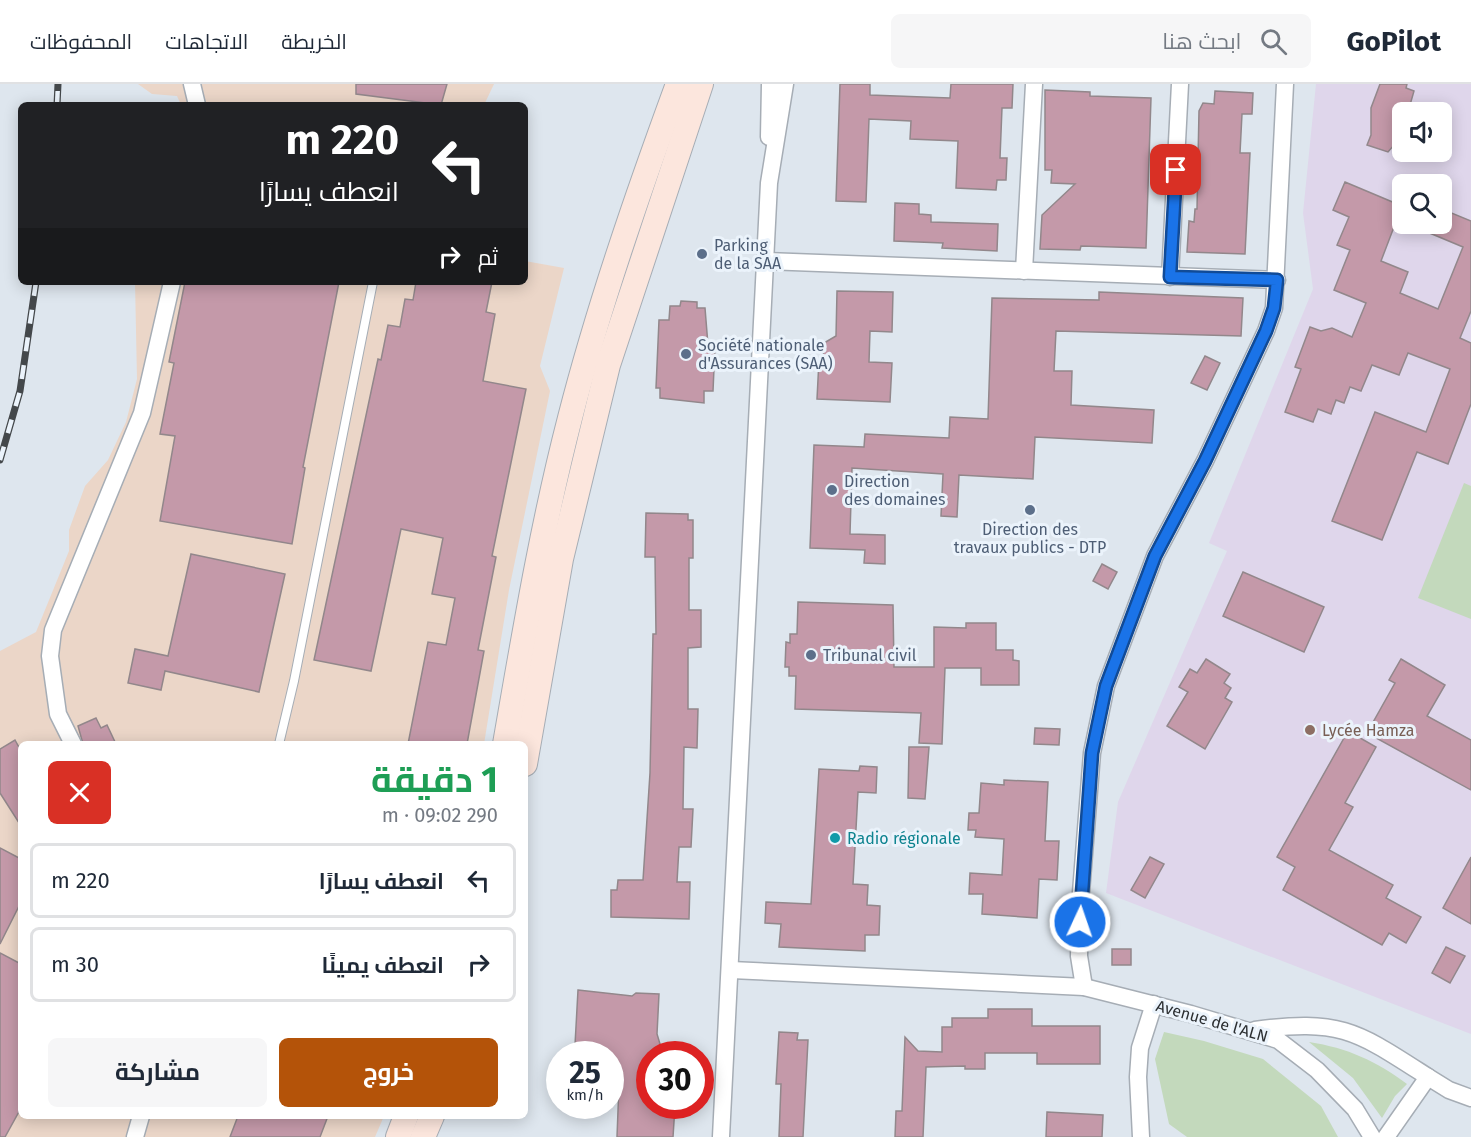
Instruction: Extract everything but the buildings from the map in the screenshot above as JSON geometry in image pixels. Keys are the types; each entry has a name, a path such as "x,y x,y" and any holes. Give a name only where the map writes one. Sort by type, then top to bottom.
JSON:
{"main road":[{"path":"506,741 538,554 570,416 625,236 678,84"},
{"path":"528,747 561,559 608,365 701,84"},
{"path":"398,1137 405,1119"},
{"path":"423,1137 431,1119"}],"street":[{"path":"192,84 196,102"},
{"path":"721,1137 766,261 770,84"},
{"path":"769,183 785,84"},
{"path":"1024,271 1034,84"},
{"path":"1170,277 1180,84"},
{"path":"1084,987 1079,956 1080,905 1092,753 1106,686 1155,556 1205,461 1266,331 1274,308 1285,84"},
{"path":"766,261 1277,280"},
{"path":"72,741 58,714 50,656 53,630 142,413 171,285"},
{"name":"Avenue de l'ALN","path":"731,970 1084,987 1154,1004 1251,1030 1278,1040 1317,1070 1355,1109 1372,1137"},
{"path":"1141,1137 1138,1077 1140,1048 1154,1004"},
{"path":"1251,1030 1294,1024 1336,1027 1375,1043 1449,1090 1471,1098"},
{"path":"1386,1137 1428,1077"},
{"path":"135,1137 140,1119"}],"lane":[{"path":"280,741 294,681 372,285"}],"shaded area":[{"path":"138,84 494,84 485,102 180,102 177,96 152,94"},
{"path":"1316,84 1471,84 1471,1034 1106,893 1118,802 1227,551 1209,543 1313,289 1303,213"},
{"path":"528,262 564,268 540,366 550,391 509,590 484,741 18,741 18,1119 383,1119 375,1137 0,1137 0,651 36,632 69,551 69,530 85,486 108,460 126,422 137,379 135,285 528,285"}],"green space":[{"path":"1464,483 1471,486 1471,619 1418,598"},
{"path":"1164,1032 1204,1041 1263,1059 1321,1106 1338,1137 1187,1137 1169,1124 1155,1059"},
{"path":"1309,1042 1361,1057 1407,1084 1395,1096 1382,1118 1353,1078"}],"railway":[{"path":"57,102 58,84"},
{"path":"0,460 20,391 36,285"}],"place":[{"name":"Parking de la SAA","path":"702,254"},
{"name":"Société nationale d'Assurances (SAA)","path":"686,354"},
{"name":"Direction des domaines","path":"832,490"},
{"name":"Direction des travaux publics - DTP","path":"1030,510"},
{"name":"Tribunal civil","path":"811,655"},
{"name":"Lycée Hamza","path":"1310,730"},
{"name":"Radio régionale","path":"835,838"}],"route":[{"path":"1080,922 1092,753 1106,686 1155,556 1205,461 1266,331 1276,294 1277,280 1170,277 1176,170"}]}
